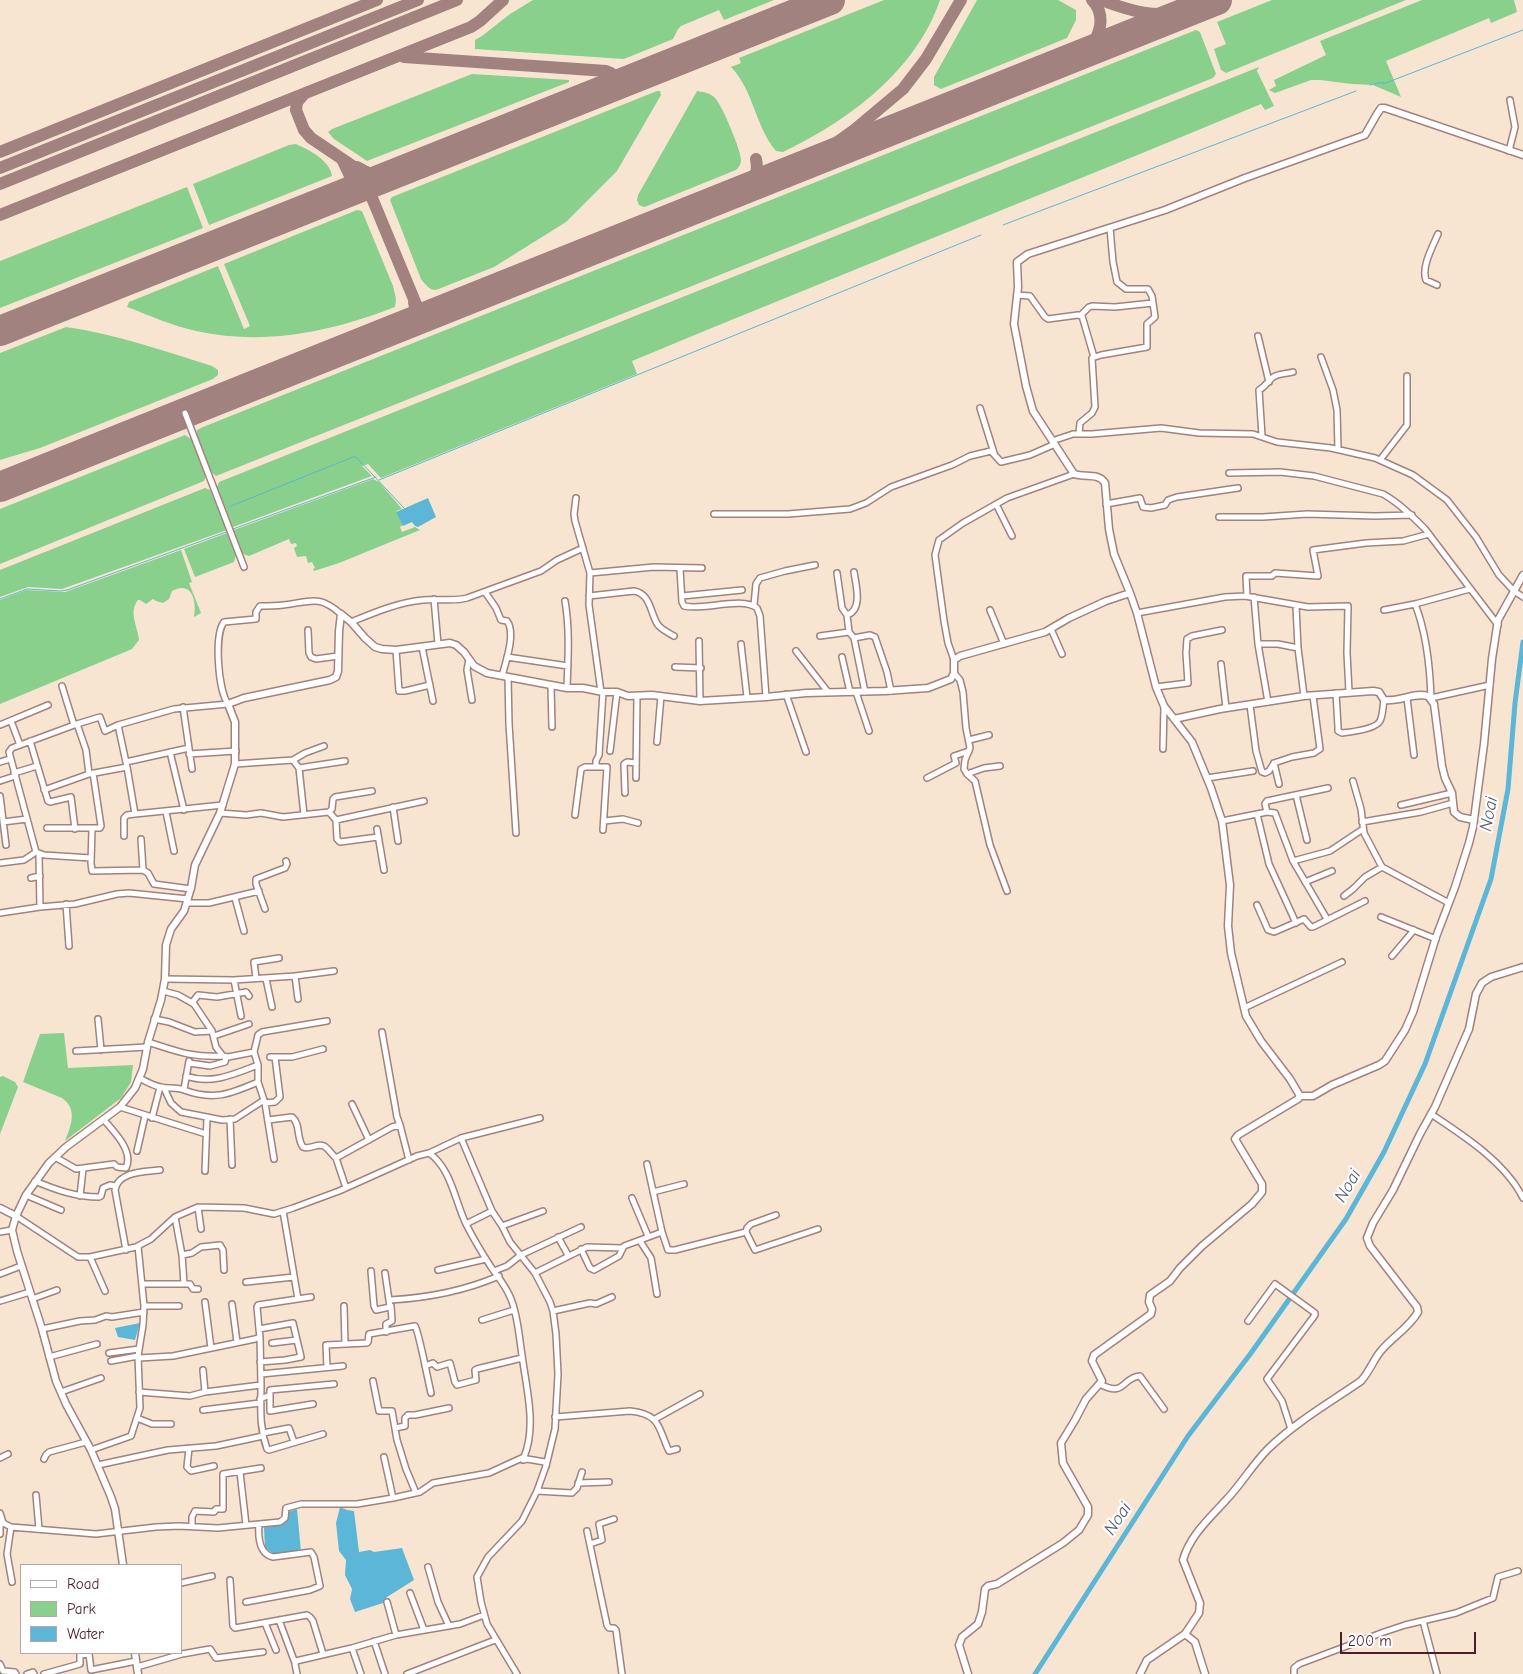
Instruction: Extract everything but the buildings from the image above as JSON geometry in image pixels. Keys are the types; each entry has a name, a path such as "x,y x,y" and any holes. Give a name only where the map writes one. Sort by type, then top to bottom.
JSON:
{"street":[{"path":"1510,100 1515,127 1510,151"},
{"path":"1300,1096 1250,1024 1244,1008 1231,953 1228,926 1230,885 1222,821 1192,742 1164,706 1156,686 1137,613 1114,554 1108,530 1106,482 1102,478 1094,476 1074,474 1034,411 1026,386 1014,324 1017,295 1017,262 1028,254 1165,210 1245,178 1365,135 1381,108 1523,156"},
{"path":"1094,357 1147,347 1146,327 1155,317 1152,296 1148,289 1126,289 1117,282 1110,228"},
{"path":"1437,285 1426,280 1424,277 1427,262 1438,234"},
{"path":"1017,295 1030,296 1048,319 1081,315 1092,306 1115,307 1153,303"},
{"path":"1079,434 1080,423 1092,413 1095,407 1092,360 1094,357 1084,319 1081,315"},
{"path":"1258,336 1269,383"},
{"path":"1321,357 1333,390 1337,410 1338,449"},
{"path":"1262,436 1259,390 1269,383 1273,377 1293,372"},
{"path":"1380,460 1406,424 1407,376"},
{"path":"980,408 994,453 1001,462 1030,455 1067,435 1162,428 1199,432 1253,434 1277,442 1338,449 1380,460 1413,475 1447,500 1476,537 1499,575 1519,594"},
{"path":"185,413 244,566"},
{"path":"714,514 788,514 850,509 866,503 891,487 952,465 970,456 987,451 994,453"},
{"path":"1229,473 1280,472 1314,476 1383,494 1392,499 1412,515 1429,534 1498,625"},
{"path":"123,1564 111,1496 91,1450 61,1392 12,1230 16,1216 35,1181 55,1157 120,1107 135,1088 143,1069 154,1019 163,991 166,945 171,929 184,911 191,889 195,865 220,813 235,764 235,722 221,689 219,671 220,628 224,622 256,619 256,612 260,606 284,605 315,600 329,604 351,622 375,647 396,650 438,644 456,645 474,666 487,673 551,686 617,692 628,696 660,696 700,701 786,694 928,688 951,679 954,673 954,660 948,643 944,621 935,555 939,540 1008,498 1074,474"},
{"path":"1106,504 1140,498 1143,507 1151,508 1165,505 1168,500 1177,497 1238,488"},
{"path":"576,498 574,514 590,573 589,604 602,692 599,755 596,760 596,766"},
{"path":"996,504 1012,536"},
{"path":"1219,517 1262,518 1307,514 1412,515"},
{"path":"1247,596 1246,576 1272,576 1275,573 1318,576 1313,550 1403,540 1429,534"},
{"path":"351,622 406,603 434,599 455,601 485,592 541,571 583,548"},
{"path":"754,605 756,584 760,578 785,570 815,565"},
{"path":"590,573 654,568 702,568"},
{"path":"680,569 682,602 684,606 747,603 757,608 760,616 766,697"},
{"path":"847,615 852,614 856,608 857,595 854,572"},
{"path":"837,574 842,608 847,615 850,632 854,638 865,692"},
{"path":"968,1674 959,1645 962,1637 978,1624 982,1612 985,1589 1063,1543 1079,1530 1088,1516 1088,1507 1063,1463 1061,1443 1086,1399 1102,1381 1092,1361 1094,1355 1151,1314 1150,1295 1170,1281 1180,1268 1252,1204 1262,1192 1262,1184 1235,1139 1238,1135 1300,1096 1313,1096 1332,1085 1368,1071 1385,1061 1405,1030 1413,1012 1469,843 1484,744 1498,620 1519,594 1523,575"},
{"path":"1384,610 1415,604 1470,589"},
{"path":"682,596 742,590"},
{"path":"485,592 496,608 501,620 507,621 509,624 511,635 505,676 516,833"},
{"path":"589,596 639,592 646,598 659,626 674,636"},
{"path":"954,660 960,656 1051,629 1106,600 1130,593"},
{"path":"1137,613 1225,597 1247,596 1296,606 1348,606 1346,653 1349,692"},
{"path":"1254,597 1258,644 1268,702"},
{"path":"434,599 438,644"},
{"path":"565,601 568,620 567,688"},
{"path":"1415,604 1420,615 1427,651 1431,698 1436,713 1445,778 1452,794 1456,815 1474,820"},
{"path":"1296,606 1298,648 1304,696"},
{"path":"990,610 1004,644"},
{"path":"40,906 38,853 10,759 10,748 100,717 105,731 183,707 228,704 244,698 330,680 338,674 341,614"},
{"path":"1051,629 1062,654"},
{"path":"308,630 311,657 316,659 338,656"},
{"path":"1156,686 1188,682 1187,639 1192,636 1222,630"},
{"path":"820,636 850,632"},
{"path":"854,638 870,635 875,637 891,691"},
{"path":"699,641 701,668 700,701"},
{"path":"741,644 747,697"},
{"path":"1258,644 1278,644 1298,648"},
{"path":"422,647 433,701"},
{"path":"396,650 399,691 430,685"},
{"path":"796,650 828,692"},
{"path":"507,657 568,666"},
{"path":"842,657 853,692 869,731"},
{"path":"469,659 467,670 472,700"},
{"path":"1221,664 1226,708"},
{"path":"675,667 701,668"},
{"path":"954,673 960,680 963,692 969,740 969,751 964,766 966,774 975,781 990,845 1007,891"},
{"path":"47,828 92,830 98,829 101,826 86,750 62,686"},
{"path":"551,686 552,727"},
{"path":"1384,700 1399,700 1419,694 1431,698 1490,686"},
{"path":"610,751 617,692"},
{"path":"1174,719 1226,708 1304,696 1313,696 1336,693 1349,692 1379,692 1384,700 1378,724 1342,734 1338,731 1336,693"},
{"path":"786,694 806,752"},
{"path":"636,778 638,696"},
{"path":"657,742 660,696"},
{"path":"1250,705 1256,751 1262,772 1265,773 1269,772 1274,763 1292,757 1314,754 1320,749 1313,696"},
{"path":"1408,698 1414,755"},
{"path":"0,725 48,705"},
{"path":"1163,749 1164,706"},
{"path":"183,707 192,770"},
{"path":"11,721 20,744"},
{"path":"118,726 135,814"},
{"path":"969,740 989,735"},
{"path":"30,741 49,802 71,797 75,829"},
{"path":"235,764 293,760 324,746"},
{"path":"927,778 956,762 954,756 969,751"},
{"path":"44,790 91,774 170,752 236,752"},
{"path":"170,752 184,810"},
{"path":"0,762 10,759"},
{"path":"293,760 299,768 304,815"},
{"path":"299,768 345,761"},
{"path":"625,793 624,764 626,762 636,763"},
{"path":"1274,763 1279,784"},
{"path":"0,781 37,766"},
{"path":"966,774 984,768 1000,766"},
{"path":"575,814 581,770 585,767 607,767 603,830"},
{"path":"1207,778 1253,771"},
{"path":"1352,781 1360,809 1363,829 1382,867 1449,903"},
{"path":"1267,812 1267,801 1328,788"},
{"path":"220,813 246,815 261,813 283,817 329,812 332,809 335,797 372,791"},
{"path":"1401,805 1452,794"},
{"path":"1296,795 1307,840"},
{"path":"0,796 6,845"},
{"path":"336,820 424,801"},
{"path":"1362,822 1421,812 1453,803"},
{"path":"124,836 124,818 127,815 223,805"},
{"path":"392,807 398,841"},
{"path":"166,812 174,851"},
{"path":"329,812 336,820 337,839 340,842 378,837"},
{"path":"1222,821 1267,812 1273,812 1277,815 1293,861 1327,919"},
{"path":"1257,814 1269,864 1296,923"},
{"path":"3,822 27,819"},
{"path":"604,821 623,819 638,823"},
{"path":"377,829 384,870"},
{"path":"1293,861 1330,851 1363,829"},
{"path":"92,830 91,867 94,872 143,870 148,873 154,884 191,889"},
{"path":"142,839 143,870"},
{"path":"0,863 28,858 38,853 91,858"},
{"path":"264,909 256,880 285,868 287,866 286,860"},
{"path":"1344,896 1365,877 1382,867"},
{"path":"1305,882 1332,871"},
{"path":"31,878 40,876"},
{"path":"0,913 130,893 208,903 259,891"},
{"path":"235,898 244,931"},
{"path":"1257,905 1268,930 1272,932 1304,919 1312,928 1365,901"},
{"path":"66,904 69,946"},
{"path":"1382,917 1436,938"},
{"path":"1392,956 1414,930"},
{"path":"256,978 254,962 279,958"},
{"path":"1244,1008 1342,962"},
{"path":"1140,1674 1147,1660 1185,1634 1199,1612 1200,1603 1183,1560 1188,1547 1204,1523 1236,1488 1259,1458 1291,1429 1361,1381 1367,1375 1381,1351 1408,1326 1418,1312 1417,1307 1370,1246 1367,1238 1373,1223 1394,1190 1431,1114 1469,1029 1476,994 1482,983 1491,977 1523,967"},
{"path":"165,979 266,979 334,971"},
{"path":"295,976 298,999"},
{"path":"266,979 272,1007"},
{"path":"234,980 241,1016"},
{"path":"163,991 178,995 192,1002 213,1033 216,1046 224,1056 225,1062 214,1065 189,1063"},
{"path":"192,1002 198,995 217,996 246,992 249,996"},
{"path":"154,1019 169,1022 195,1032 213,1033 248,1024"},
{"path":"98,1020 101,1050"},
{"path":"274,1159 268,1120 258,1082 258,1065 254,1052 258,1035 262,1032 327,1021"},
{"path":"382,1032 397,1117 409,1160"},
{"path":"76,1051 148,1044 204,1058 254,1052"},
{"path":"162,1088 170,1104 181,1112 207,1118 230,1119 240,1116 264,1101 275,1102 280,1097 272,1057 292,1057 323,1049"},
{"path":"184,1090 190,1055"},
{"path":"186,1076 198,1080 216,1080 258,1065"},
{"path":"139,1078 162,1088 184,1090 194,1094 224,1096 258,1082"},
{"path":"152,1118 162,1088"},
{"path":"352,1104 369,1140"},
{"path":"120,1107 206,1134"},
{"path":"1431,1114 1474,1144 1506,1174 1518,1188 1523,1198"},
{"path":"137,1151 146,1116"},
{"path":"268,1120 292,1117 297,1122 299,1140 303,1148 325,1147 336,1158 346,1188"},
{"path":"205,1171 207,1118"},
{"path":"0,1208 16,1216 74,1254 90,1257 138,1246 151,1239 175,1217 198,1207 244,1208 274,1214 346,1188 460,1138 540,1118"},
{"path":"230,1119 232,1164"},
{"path":"55,1157 69,1166 83,1169 114,1164 124,1168 128,1166 127,1153 124,1146 104,1120"},
{"path":"336,1158 392,1127 400,1125"},
{"path":"460,1138 492,1211 510,1242 534,1273 554,1311 558,1374 555,1429 546,1466 537,1491 522,1521 488,1557 477,1577 487,1624 516,1674"},
{"path":"429,1153 437,1158 448,1178 466,1224 512,1300 527,1379 530,1426 527,1450 524,1457 520,1460"},
{"path":"647,1164 662,1232 667,1248 671,1251 746,1232"},
{"path":"80,1196 83,1169"},
{"path":"116,1186 125,1177 160,1170"},
{"path":"35,1181 66,1193 80,1196 99,1197 102,1194 103,1188 110,1185 116,1186"},
{"path":"653,1192 684,1184"},
{"path":"116,1186 126,1250"},
{"path":"26,1195 61,1210"},
{"path":"632,1198 648,1236"},
{"path":"198,1207 201,1229"},
{"path":"283,1211 298,1299"},
{"path":"466,1224 492,1211"},
{"path":"502,1226 543,1212"},
{"path":"776,1215 751,1224 747,1228 746,1232 754,1249 757,1250 818,1229"},
{"path":"175,1217 182,1255 184,1284"},
{"path":"494,1271 507,1266 521,1255 581,1226"},
{"path":"0,1232 12,1230"},
{"path":"534,1273 581,1248 594,1246 622,1248 662,1232"},
{"path":"558,1237 568,1255"},
{"path":"640,1241 650,1258 657,1294"},
{"path":"182,1255 192,1253 201,1247 220,1245 223,1250 224,1270"},
{"path":"91,1450 130,1436 140,1408 138,1357 144,1309 138,1246"},
{"path":"581,1248 590,1268 594,1270 619,1256 622,1248"},
{"path":"90,1257 104,1291"},
{"path":"438,1270 486,1259"},
{"path":"0,1274 22,1266"},
{"path":"371,1271 375,1309 388,1308 390,1303"},
{"path":"385,1273 392,1321 386,1324 386,1332"},
{"path":"390,1303 438,1295 482,1283 498,1276"},
{"path":"246,1282 294,1277"},
{"path":"142,1284 190,1284 193,1289 198,1289"},
{"path":"1248,1321 1273,1285 1281,1288 1315,1314 1267,1379 1282,1401 1291,1429"},
{"path":"0,1301 57,1290"},
{"path":"311,1297 258,1305 257,1307 260,1337 260,1401 262,1418 260,1423 267,1449 269,1450 323,1434"},
{"path":"554,1311 590,1303 596,1304 612,1297"},
{"path":"204,1302 211,1348"},
{"path":"232,1304 238,1342"},
{"path":"42,1329 80,1321 95,1320 106,1316 112,1317 144,1309 179,1306"},
{"path":"344,1306 345,1344"},
{"path":"482,1320 514,1310"},
{"path":"259,1329 293,1323 301,1357 260,1362"},
{"path":"327,1368 326,1345 368,1343 369,1334 414,1326 432,1393"},
{"path":"111,1361 138,1357 173,1356 260,1337"},
{"path":"272,1343 297,1340"},
{"path":"49,1357 97,1344"},
{"path":"109,1353 139,1349"},
{"path":"424,1366 433,1363 437,1367 450,1363 454,1382 459,1385 476,1380 475,1370 477,1369 522,1358"},
{"path":"260,1374 343,1366"},
{"path":"203,1370 205,1392"},
{"path":"1100,1384 1113,1389 1120,1387 1136,1376 1140,1376 1164,1409"},
{"path":"61,1392 101,1378"},
{"path":"373,1381 379,1410 392,1411 406,1469 416,1493"},
{"path":"313,1404 270,1411 270,1390 334,1384"},
{"path":"139,1392 190,1396 205,1392 261,1385"},
{"path":"655,1419 700,1394"},
{"path":"203,1410 260,1401 270,1395"},
{"path":"395,1428 406,1426 405,1418 408,1415 449,1408"},
{"path":"555,1417 630,1411 640,1412 655,1419 669,1451 677,1449"},
{"path":"137,1418 152,1424 171,1424"},
{"path":"98,1465 146,1454 216,1446 288,1427 294,1442"},
{"path":"44,1459 49,1452 86,1442"},
{"path":"189,1448 188,1469 191,1471 214,1466"},
{"path":"0,1458 8,1454"},
{"path":"384,1457 393,1498"},
{"path":"0,1518 3,1523 10,1527 96,1534 156,1527 192,1526 218,1528 280,1522 285,1518 286,1508 301,1504 357,1504 416,1493 433,1483 489,1473 520,1460 542,1461 546,1466"},
{"path":"192,1526 192,1516 195,1511 214,1512 216,1509 224,1509 224,1474 261,1468"},
{"path":"240,1472 246,1525"},
{"path":"537,1491 572,1493 582,1472"},
{"path":"578,1483 609,1482"},
{"path":"36,1495 39,1529"},
{"path":"0,1518 0,1534"},
{"path":"590,1544 602,1540 599,1524 614,1519"},
{"path":"246,1602 302,1592 320,1586 314,1557 311,1552 273,1558 269,1556 261,1546 259,1524"},
{"path":"10,1527 8,1554 12,1582"},
{"path":"587,1531 608,1626 616,1630 622,1674"},
{"path":"428,1567 438,1602 450,1626"},
{"path":"1294,1674 1294,1668 1298,1664 1384,1632 1456,1613 1493,1598 1498,1577 1518,1571"},
{"path":"182,1583 212,1576"},
{"path":"230,1580 233,1626 237,1628 303,1616 310,1617 323,1654"},
{"path":"410,1593 424,1630"},
{"path":"387,1602 396,1635"},
{"path":"295,1663 396,1635 450,1626 484,1615"},
{"path":"279,1620 295,1663 297,1674"},
{"path":"1423,1621 1437,1674"},
{"path":"265,1623 276,1650"},
{"path":"1185,1634 1195,1642 1205,1674"},
{"path":"407,1674 495,1640"},
{"path":"374,1641 385,1674"},
{"path":"352,1648 361,1674"},
{"path":"44,1674 80,1664 80,1655 89,1654 91,1670 137,1668 182,1654 210,1649 216,1658 263,1652"},
{"path":"135,1654 137,1668"},
{"path":"0,1664 4,1671 15,1672 16,1674"},
{"path":"27,1674 33,1672 34,1674"}],"green space":[{"path":"533,0 774,0 724,20 719,10 681,26 673,39 624,59 475,49 475,40 510,14"},
{"path":"884,0 940,0 929,26 914,49 897,71 877,91 832,125 783,152 776,151 763,131 745,87 731,67 741,63 739,58"},
{"path":"977,0 1058,0 1076,10 1076,20 1067,38 941,89 934,85 934,77"},
{"path":"1272,0 1406,0 1226,73 1221,70 1214,49 1226,44 1217,22"},
{"path":"1422,0 1514,0 1517,12 1491,23 1489,18 1386,61 1401,97 1373,85 1320,80 1311,80 1275,93 1269,90 1276,86 1274,80 1326,55 1320,41"},
{"path":"1196,30 1200,32 1216,74 1213,78 216,476 211,472 196,434 197,430 203,427"},
{"path":"1259,67 1257,71 1274,106 1265,110 1261,104 632,361 637,374 381,478 368,464 362,466 372,476 233,527 217,487 219,482"},
{"path":"472,74 569,80 569,82 367,161 334,139 328,132 332,129"},
{"path":"660,91 661,95 617,171 566,222 494,267 436,290 429,288 421,279 390,200 392,197"},
{"path":"697,91 711,95 718,102 738,147 741,160 740,165 736,170 647,206 639,205 638,195"},
{"path":"296,144 323,160 332,176 209,225 193,184 289,145"},
{"path":"187,187 203,228 0,308 0,261"},
{"path":"357,210 362,211 393,286 396,299 395,307 322,330 272,337 247,337 187,329 127,307 129,302 218,266 244,329 250,326 224,264"},
{"path":"66,327 122,338 212,366 218,370 218,375 213,379 40,448 0,460 0,353"},
{"path":"185,435 191,439 206,476 204,481 0,564 0,509"},
{"path":"373,479 379,482 402,509 396,511 403,525 400,527 402,532 415,527 420,530 339,563 314,571 313,569 315,568 312,562 308,563 306,556 297,557 294,548 297,546 296,543 291,544 289,539 249,556 243,554 234,530"},
{"path":"205,488 210,490 227,530 62,589 28,587 0,597 0,570"},
{"path":"227,533 236,555 234,562 195,577 184,549"},
{"path":"181,550 192,582 189,583 201,613 194,617 194,599 189,590 184,588 172,591 169,599 163,603 153,599 146,604 138,600 135,605 134,615 139,640 132,649 0,704 0,600 26,590 65,592"},
{"path":"64,1033 68,1068 133,1065 131,1082 121,1098 65,1141 72,1118 72,1112 67,1102 62,1098 23,1082 40,1034"},
{"path":"3,1076 15,1082 18,1087 0,1134 0,1077"}],"water":[{"path":"428,498 436,517 418,527 412,522 403,526 396,512"},
{"path":"140,1323 135,1340 118,1337 115,1328"},
{"path":"340,1507 354,1511 359,1552 402,1548 414,1580 387,1597 383,1603 355,1612 350,1599 352,1589 345,1575 346,1560 339,1551 336,1523"},
{"path":"297,1509 301,1552 274,1554 265,1548 264,1528 269,1522 283,1519 285,1513"}],"waterway":[{"path":"1370,85 1383,82 1383,84 1523,30"},
{"path":"1003,225 1356,91"},
{"path":"379,480 981,235"},
{"path":"231,506 356,457 404,508"},
{"path":"233,529 376,477"},
{"path":"0,599 27,589 67,590 229,531"},
{"name":"Noai","path":"1035,1674 1188,1436 1251,1353 1346,1219 1384,1152 1425,1064 1491,879 1508,789 1515,703 1523,642"}],"taxiway":[{"path":"0,152 377,0"},
{"path":"0,168 418,0"},
{"path":"0,184 457,0"},
{"path":"0,215 471,27 503,0"},
{"path":"792,171 853,131 903,89 926,59 961,0"},
{"path":"1084,53 1094,42 1100,28 1100,14 1092,0"},
{"path":"1101,0 1144,13 1165,14 1188,11"},
{"path":"404,57 606,71 611,73 609,84 594,94"},
{"path":"304,94 297,102 296,110 304,130 311,138 354,167 365,181 418,309 426,315 431,315"},
{"path":"330,199 341,194 349,186 350,176 342,159"},
{"path":"743,190 755,177 757,169 756,159"},
{"path":"357,167 376,177 388,176"},
{"path":"408,324 415,314 414,302"},
{"path":"0,482 61,463"}],"runway":[{"path":"0,331 830,0"},
{"path":"0,487 1217,0"}]}
